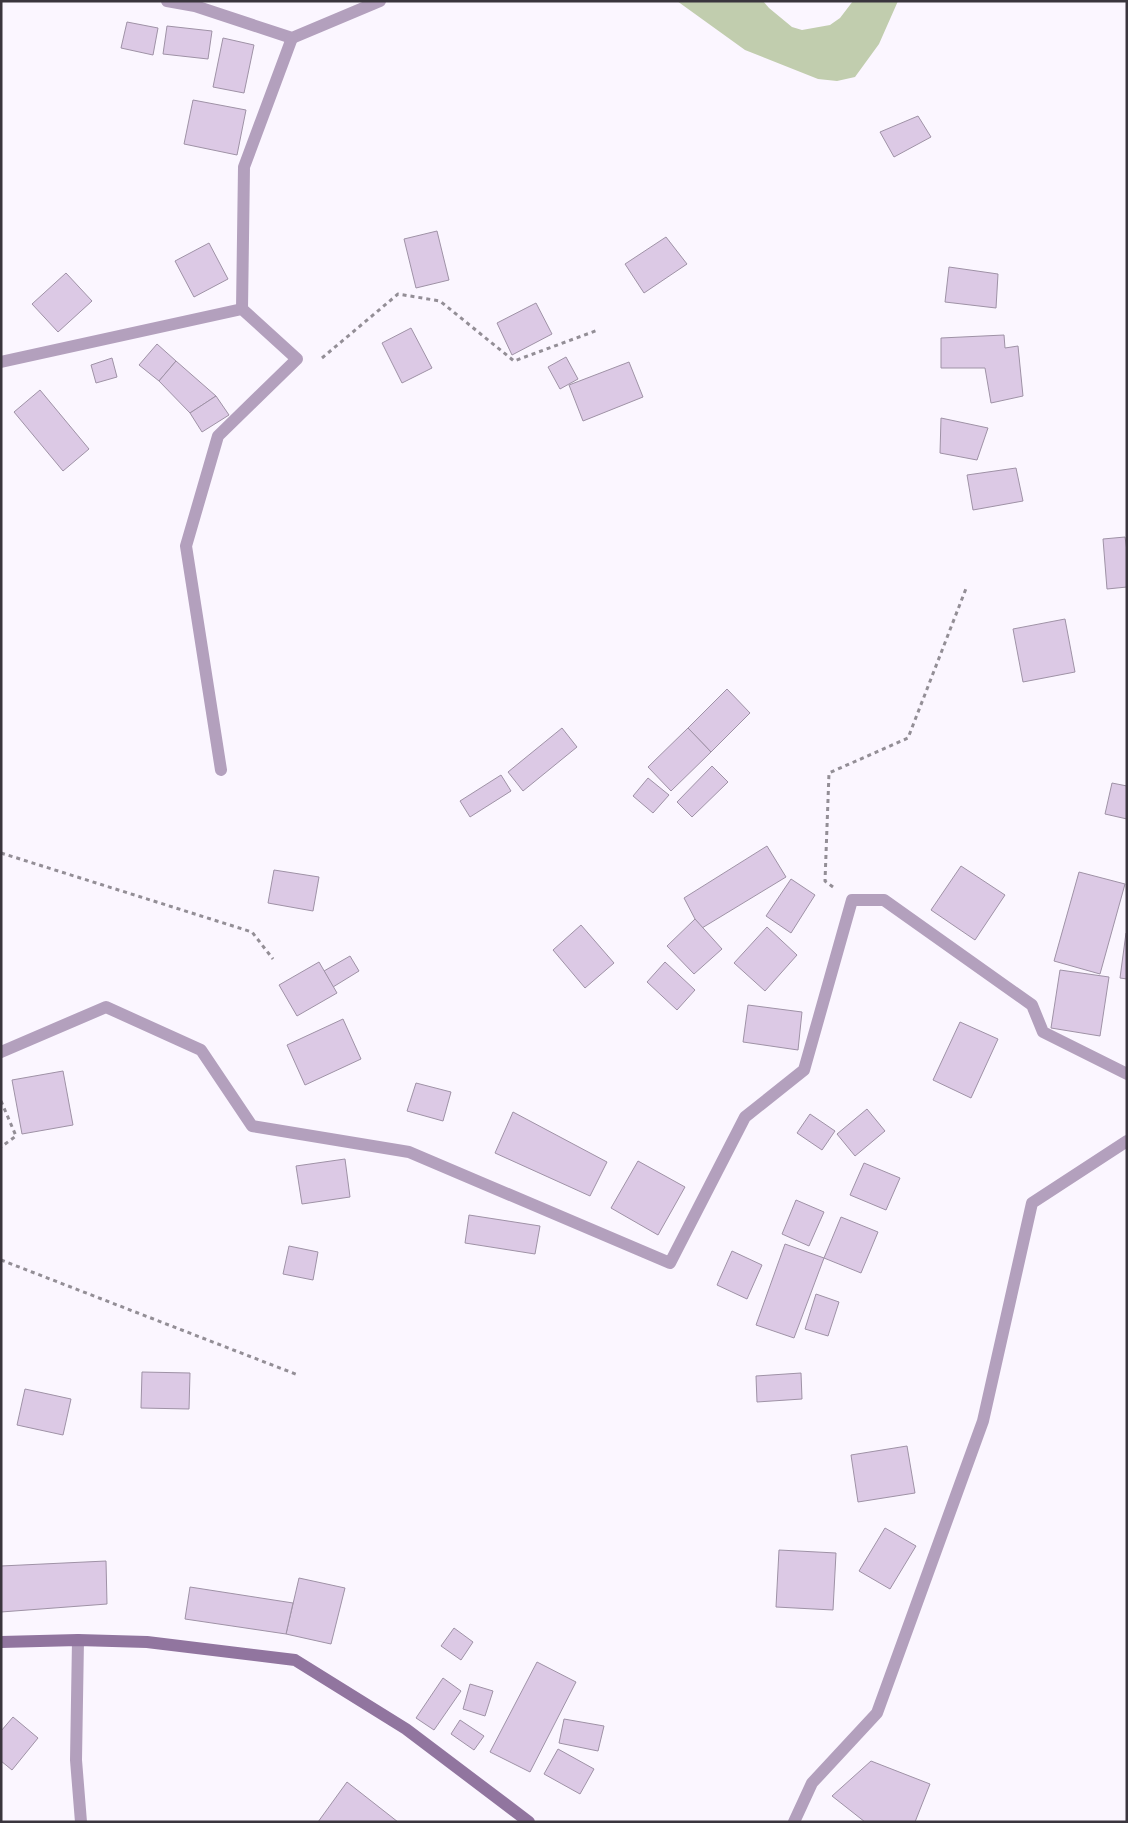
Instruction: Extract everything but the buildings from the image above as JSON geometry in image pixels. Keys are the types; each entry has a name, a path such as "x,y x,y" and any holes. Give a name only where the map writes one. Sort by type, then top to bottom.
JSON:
{"main road":[{"path":"1,1642 78,1640 147,1642 295,1660 406,1729 529,1822"}],"street":[{"path":"167,1 195,6 292,38 380,1"},
{"path":"221,770 186,546 218,436 297,359 242,309 244,167 292,38"},
{"path":"1,362 242,309"},
{"path":"1,1052 106,1007 201,1050 252,1126 409,1152 670,1263 745,1117 804,1070 852,900 884,900 1032,1005 1043,1032 1127,1074"},
{"path":"794,1822 812,1783 877,1713 983,1421 1032,1203 1127,1141"},
{"path":"78,1640 76,1760 81,1822"}],"path":[{"path":"297,359 313,365 398,294 440,300 514,361 598,330"},
{"path":"852,900 825,881 829,773 908,738 967,586"},
{"path":"1,853 252,932 272,959"},
{"path":"1,1101 16,1136 1,1147"},
{"path":"1,1260 298,1375"}],"green space":[{"path":"677,1 763,1 792,27 802,30 830,25 840,18 853,1 898,1 879,44 855,77 837,81 818,79 745,50"}]}
